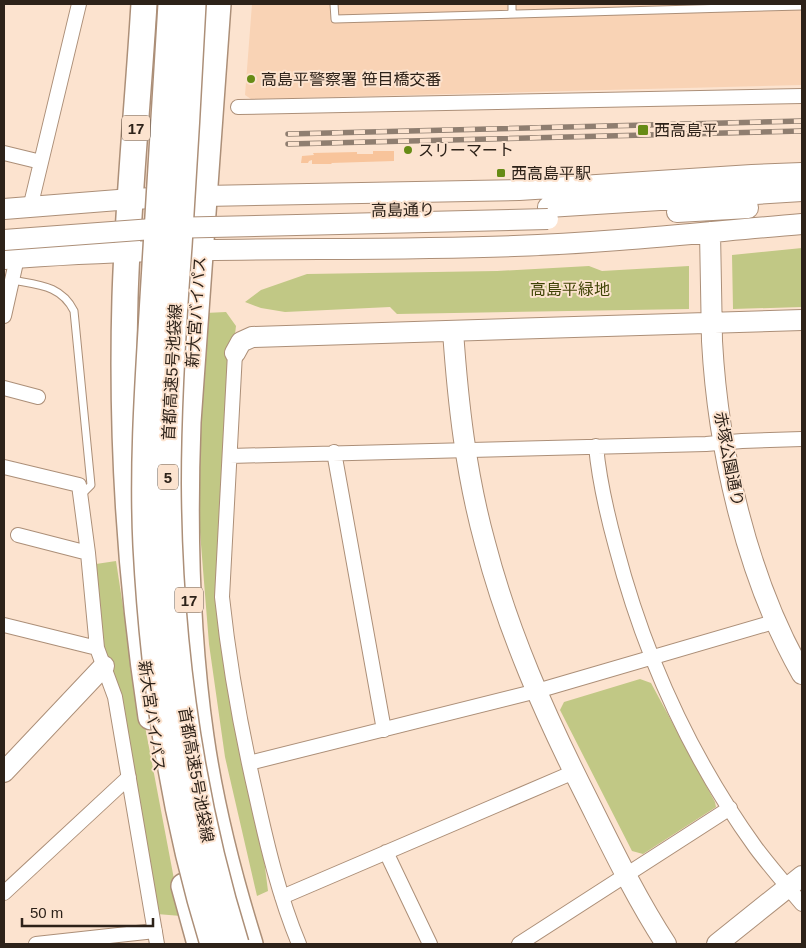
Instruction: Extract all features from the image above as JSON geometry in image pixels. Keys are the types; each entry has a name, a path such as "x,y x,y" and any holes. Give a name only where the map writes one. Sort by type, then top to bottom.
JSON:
{"highway":[{"name":"新大宮バイパス","path":"144,4 127,252 124,375 131,546 145,680 165,801 187,898 200,944"},
{"name":"首都高速5号池袋線","path":"171,4 146,424 146,544 166,743 189,854 213,944"},
{"name":"首都高速5号池袋線","path":"194,4 169,401 168,485 170,544 176,648 183,703 209,845 236,944"},
{"name":"新大宮バイパス","path":"218,4 188,422 186,543 191,646 201,738 222,842 250,944"}],"main road":[{"path":"4,209 131,199 519,190 802,173"},
{"name":"高島通り","path":"4,240 166,228 548,213 802,191"},
{"name":"高島通り","path":"4,228 166,216 710,210 802,204"},
{"path":"10,259 127,252 514,246 631,240 802,224"},
{"name":"赤塚公園通り","path":"710,232 712,322 716,383 723,442 745,534 777,621 802,674"},
{"path":"235,353 241,342 252,337 802,320"},
{"path":"453,331 457,388 465,450 477,513 513,634 574,772 626,875 666,944"},
{"path":"4,772 101,657"},
{"path":"717,944 795,882"}],"street":[{"path":"30,208 79,4"},
{"path":"238,107 802,96"},
{"path":"4,153 41,162"},
{"path":"4,316 12,280 10,259"},
{"path":"235,353 222,597 232,671 264,832 282,897 299,944"},
{"path":"4,388 38,397"},
{"path":"230,456 802,439"},
{"path":"596,446 608,515 623,575 652,659 694,750 760,853 795,882 802,904"},
{"path":"334,452 384,730"},
{"path":"4,467 79,485 101,657 115,697 156,938 36,944"},
{"path":"18,535 88,552"},
{"path":"249,763 537,691 777,621"},
{"path":"4,625 101,657"},
{"path":"282,897 574,772"},
{"path":"4,893 128,777"},
{"path":"519,944 730,808"},
{"path":"386,852 430,944"}],"lane":[{"path":"334,4 335,19 512,14 682,6 802,6"},
{"path":"512,4 512,14"},
{"path":"12,280 42,286 58,292 68,300 74,311 91,486 80,495"}],"shaded area":[{"path":"252,4 802,4 802,85 251,99 245,95"}],"green space":[{"path":"802,248 802,307 733,309 732,255"},
{"name":"高島平緑地","path":"589,266 602,271 689,266 689,309 397,314 390,307 285,312 261,308 245,302 261,290 307,274 497,271"},
{"path":"226,312 236,326 231,367 219,593 263,851 268,891 257,896 225,757 209,644 198,507 198,400 205,313"},
{"path":"116,561 126,626 181,916 157,914 101,645 96,564"},
{"path":"640,679 651,683 716,807 643,854 632,851 560,710 564,702"}],"building":[{"path":"373,151 394,151 394,161 312,164 312,160 308,163 301,163 302,156 314,155 313,153 357,152 357,154 373,154"}],"railway":[{"path":"288,134 802,121"},
{"path":"288,144 802,131"}],"place":[{"name":"高島平警察署 笹目橋交番","path":"251,79"},
{"name":"西高島平","path":"643,130"},
{"name":"スリーマート","path":"408,150"},
{"name":"西高島平駅","path":"501,173"}]}
